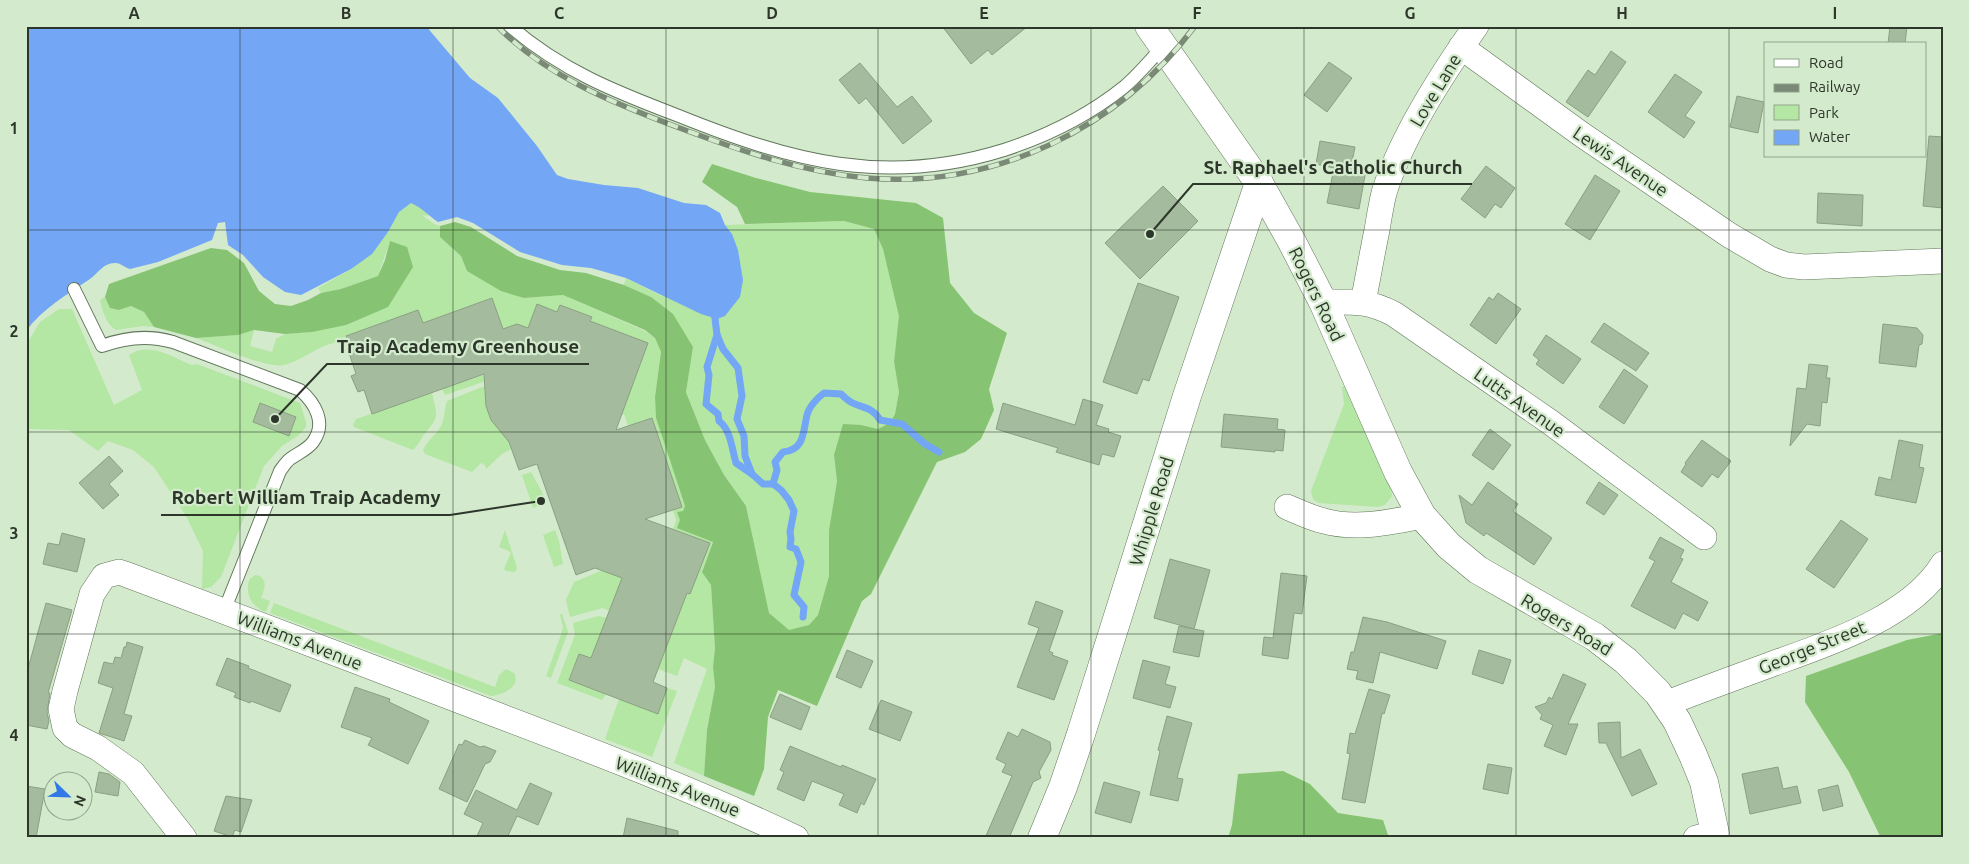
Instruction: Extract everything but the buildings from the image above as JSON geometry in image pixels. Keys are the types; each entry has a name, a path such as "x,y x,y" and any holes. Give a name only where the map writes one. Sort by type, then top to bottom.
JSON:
{"main road":[{"name":"Rogers Road","path":"1156,36 1259,183 1292,242 1323,302 1398,472 1422,516 1449,546 1481,573 1606,644 1641,676 1666,704 1694,755 1704,782 1709,836"},
{"name":"Whipple Road","path":"1042,838 1063,787 1081,734 1195,370 1259,183"}],"street":[{"name":"Love Lane","path":"1363,302 1384,194 1394,166 1405,142 1461,47 1476,26"},
{"name":"Lewis Avenue","path":"1461,47 1574,130 1756,252 1786,265 1804,268 1943,261"},
{"name":"Lutts Avenue","path":"1323,302 1363,302 1378,306 1394,314 1550,422 1704,537"},
{"path":"1287,507 1325,521 1357,525 1385,523 1422,516"},
{"name":"George Street","path":"1666,704 1825,645 1864,628 1892,612 1920,591 1943,564"},
{"name":"Williams Avenue","path":"184,838 133,773 98,748 72,735 65,728 61,709 63,698 92,594 104,576 119,572 224,611 656,775 747,814 796,838"}],"lane":[{"path":"510,26 555,61 609,89 721,133 763,146 801,156 870,168 916,168 963,162 1046,135 1092,109 1125,86 1156,36"},
{"path":"74,288 102,346 133,338 161,338 300,390 311,399 318,412 319,427 314,441 305,450 289,460 280,471 224,611"}],"green space":[{"path":"712,164 810,192 916,203 943,218 950,283 974,313 1007,333 989,389 994,410 981,439 965,452 937,462 871,594 862,601 817,706 778,690 768,717 764,769 754,796 704,776 707,730 715,687 713,667 715,648 711,585 702,572 713,542 677,528 680,520 677,512 683,511 685,506 656,418 655,397 661,352 655,338 645,330 563,295 524,298 501,291 467,271 461,256 440,237 440,226 455,222 471,227 517,256 560,270 586,273 624,285 651,297 673,314 693,347 686,392 705,440 724,475 746,506 769,613 789,630 809,625 818,615 829,576 829,530 837,481 834,455 843,424 861,425 878,429 890,423 895,414 899,392 894,362 899,316 883,249 874,229 844,221 745,224 737,207 702,182"},
{"path":"411,203 423,208 429,216 422,215 440,226 440,237 461,256 467,271 524,298 563,295 645,331 655,338 661,352 655,397 656,418 685,506 683,511 713,541 702,571 711,585 715,648 713,667 715,687 707,730 704,776 674,763 707,669 684,658 677,676 658,669 687,593 690,594 710,543 673,529 676,520 673,510 682,507 652,418 628,426 624,414 613,418 623,410 648,343 590,321 592,317 560,305 557,312 537,304 528,328 503,329 491,298 423,323 418,310 346,336 338,342 322,347 284,365 253,360 196,338 238,335 254,330 250,346 272,352 276,339 285,334 312,332 388,307 390,241 378,276 341,289 321,293 318,288 351,269 388,232 399,212"},
{"path":"844,221 874,229 883,249 900,316 894,362 899,392 895,414 890,423 878,429 861,425 834,455 837,481 829,530 829,576 818,615 809,625 789,631 769,613 746,506 724,475 705,440 686,391 693,347 651,297 624,285 626,278 662,296 732,234 725,225"},
{"path":"390,241 407,247 413,267 388,307 346,325 312,332 285,334 254,330 238,335 196,338 154,327 144,312 131,306 119,310 110,308 105,297 109,284 211,248 227,250 244,263 259,291 275,304 291,306 321,293 341,289 378,276"},
{"path":"105,297 111,308 119,310 131,306 144,312 154,327 143,326 116,330 107,321 104,313 100,300"},
{"path":"59,309 72,309 114,405 142,390 129,355 145,350 160,352 192,365 197,364 300,403 306,427 299,435 282,446 264,466 221,577 211,587 202,589 203,551 186,516 154,467 133,450 108,441 98,451 69,430 26,429 26,345 40,322"},
{"path":"483,375 486,381 445,395 442,389"},
{"path":"487,385 486,406 491,420 512,444 511,449 502,454 486,469 485,465 481,463 472,472 425,454 423,450 442,423 447,401"},
{"path":"1344,386 1391,487 1392,496 1385,505 1377,507 1319,503 1313,499 1311,491 1344,404 1342,387"},
{"path":"432,393 436,417 413,450 353,425 356,419"},
{"path":"531,472 546,503 533,508 522,475"},
{"path":"505,530 517,568 515,572 504,569 511,552 499,547"},
{"path":"555,530 563,564 554,567 543,535"},
{"path":"603,570 622,578 610,611 603,608 570,617 566,600 574,582"},
{"path":"255,575 260,576 265,584 261,598 270,601 266,612 253,604 249,595 249,580"},
{"path":"274,603 495,687 499,675 506,669 514,673 515,682 505,692 491,696 270,613"},
{"path":"562,613 568,632 551,678 546,676 562,632 563,627 560,615"},
{"path":"598,616 607,618 591,658 579,654 569,679 606,694 602,700 557,683 575,635 573,623"},
{"path":"1943,633 1943,838 1881,838 1849,772 1805,702 1806,676 1907,640"},
{"path":"667,688 677,691 652,757 605,739 619,699 657,713"},
{"path":"1283,771 1310,784 1338,813 1383,820 1389,838 1228,838 1232,825 1238,774"}],"water":[{"path":"26,26 426,26 470,78 498,98 537,146 557,175 568,179 604,185 638,188 684,203 706,205 720,213 725,225 732,234 738,250 743,280 740,297 725,316 717,319 701,314 626,278 591,268 562,265 520,252 473,223 457,217 438,222 411,203 399,212 388,232 372,254 351,269 301,295 285,292 263,277 243,255 228,245 225,222 218,223 212,240 158,262 130,269 116,263 108,264 48,308 26,331"}],"waterway":[{"path":"714,310 717,335 723,349 738,368 742,396 737,419 744,436 745,456 752,474 763,484 773,484 781,490 789,500 794,511 790,532 790,547 796,549 801,562 794,595 804,607 803,617"},
{"path":"717,335 707,367 709,375 706,404 718,414 719,421 726,430 736,463 752,474"},
{"path":"773,484 777,470 775,462 783,452 795,448 799,444 802,439 807,415 816,400 824,393 841,394 851,402 872,411 880,420 902,424 925,444 939,452"}],"railway":[{"path":"497,26 516,44 559,74 581,86 605,98 700,136 770,159 818,171 867,178 915,179 962,173 1007,162 1050,144 1092,122 1130,94 1164,62 1195,26"}],"place":[{"name":"St. Raphael's Catholic Church","path":"1150,234"},
{"name":"Traip Academy Greenhouse","path":"275,419"},
{"name":"Robert William Traip Academy","path":"541,501"}]}
